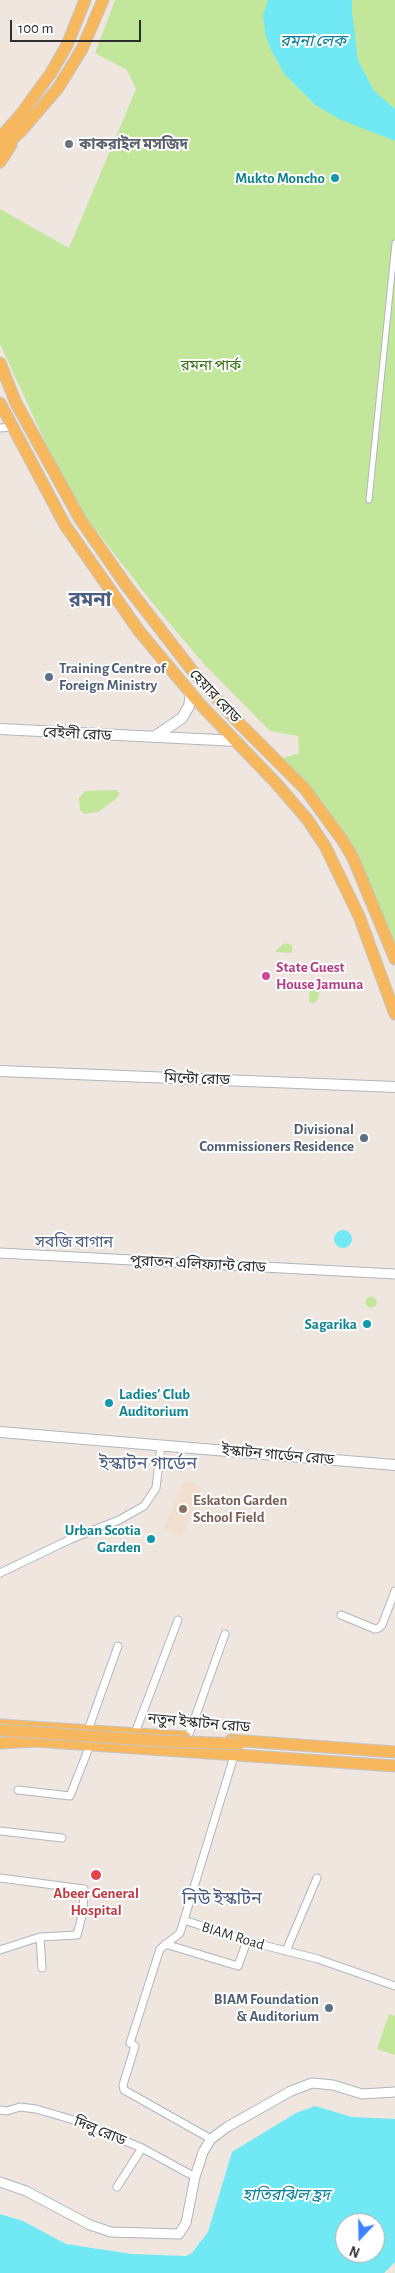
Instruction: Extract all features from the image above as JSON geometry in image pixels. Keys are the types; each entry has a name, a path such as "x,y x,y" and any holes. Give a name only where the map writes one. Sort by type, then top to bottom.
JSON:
{"main road":[{"path":"1,136 21,114 51,73 67,45 85,0"},
{"path":"0,151 22,130 58,88 74,63 103,0"},
{"path":"0,162 22,130"},
{"path":"0,363 16,403 80,519 166,638 236,720 305,788 330,822 353,858 395,959"},
{"name":"হেয়ার রোড","path":"0,403 6,427 41,481 65,525 102,580 191,694 237,741 307,819 325,846 359,916 395,1014"},
{"path":"41,481 56,474"},
{"path":"153,738 182,718 190,706 191,694"},
{"name":"বেইলী রোড","path":"0,730 237,741"},
{"name":"মিন্টো রোড","path":"0,1070 394,1087"},
{"name":"ইস্কাটন গার্ডেন রোড","path":"0,1432 395,1464"},
{"name":"নতুন ইস্কাটন রোড","path":"0,1725 68,1728 395,1752"},
{"path":"66,1744 68,1728"},
{"path":"0,1730 161,1741 254,1743"},
{"path":"0,1737 35,1741"},
{"name":"নতুন ইস্কাটন রোড","path":"0,1743 35,1741 395,1766"}],"street":[{"path":"369,500 395,243"},
{"name":"পুরাতন এলিফ্যান্ট রোড","path":"0,1253 395,1274"},
{"path":"0,1574 72,1539 119,1520 144,1506 156,1488 160,1445"},
{"path":"341,1615 376,1629 379,1628 382,1625 395,1591"},
{"path":"135,1733 178,1620"},
{"path":"188,1737 225,1634"},
{"path":"88,1730 118,1646"},
{"path":"272,1757 273,1744"},
{"path":"18,1790 70,1796 90,1745"},
{"path":"370,1764 371,1751"},
{"name":"BIAM Road","path":"234,1756 184,1920 247,1941 318,1960 392,1985"},
{"path":"0,1832 62,1838"},
{"path":"0,1878 84,1889 83,1912 77,1935 40,1937 0,1950"},
{"path":"286,1951 318,1878"},
{"path":"184,1920 180,1933 174,1940 165,1944 160,1949 130,2042 134,2046 123,2085 124,2090 211,2138"},
{"path":"40,1937 42,1968"},
{"path":"165,1944 238,1966 247,1941"},
{"path":"0,2182 26,2191 77,2219 102,2229 130,2234 174,2234 185,2228 195,2177 203,2152 211,2138 239,2120 276,2099 312,2083 333,2085 362,2094 395,2092"},
{"name":"দিলু রোড","path":"0,2110 7,2111 20,2107 59,2115 142,2148 195,2177"},
{"path":"117,2188 142,2148"}],"shaded area":[{"name":"Eskaton Garden School Field","path":"193,1481 201,1489 182,1537 163,1530 184,1482"}],"green space":[{"name":"রমনা পার্ক","path":"115,0 395,0 395,946 356,855 281,759 299,753 298,736 270,731 204,664 150,600 85,516 53,459 0,344 0,209 69,248 136,89 127,70 95,53"},
{"path":"117,790 120,794 116,799 98,812 84,814 80,810 79,798 85,791"},
{"path":"284,943 292,945 292,953 275,952"},
{"path":"310,982 317,984 320,990 318,1000 314,1003 309,1002"},
{"path":"371,1296 377,1302 371,1308 365,1302"},
{"path":"389,2014 395,2016 395,2055 377,2049"}],"water":[{"name":"রমনা লেক","path":"268,0 352,0 358,60 374,91 395,109 395,141 339,119 314,104 285,75 270,48 265,33 263,15"},
{"path":"343,1230 349,1233 352,1239 349,1245 343,1248 337,1245 334,1239 337,1233"},
{"name":"হাতিরঝিল হ্রদ","path":"315,2106 352,2117 395,2119 395,2262 384,2273 0,2273 0,2214 23,2221 66,2244 132,2254 186,2256 192,2253 208,2232 232,2152 296,2113"}],"place":[{"name":"কাকরাইল মসজিদ","path":"69,144"},
{"name":"Mukto Moncho","path":"335,178"},
{"name":"Training Centre of Foreign Ministry","path":"49,677"},
{"name":"State Guest House Jamuna","path":"266,976"},
{"name":"Divisional Commissioners Residence","path":"364,1138"},
{"name":"Sagarika","path":"367,1324"},
{"name":"Ladies' Club Auditorium","path":"109,1403"},
{"name":"Eskaton Garden School Field","path":"183,1509"},
{"name":"Urban Scotia Garden","path":"151,1539"},
{"name":"Abeer General Hospital","path":"96,1875"},
{"name":"BIAM Foundation & Auditorium","path":"329,2008"}],"district":[{"name":"রমনা","path":"90,600"},
{"name":"সবজি বাগান","path":"74,1242"},
{"name":"ইস্কাটন গার্ডেন","path":"148,1464"},
{"name":"নিউ ইস্কাটন","path":"222,1899"}]}
